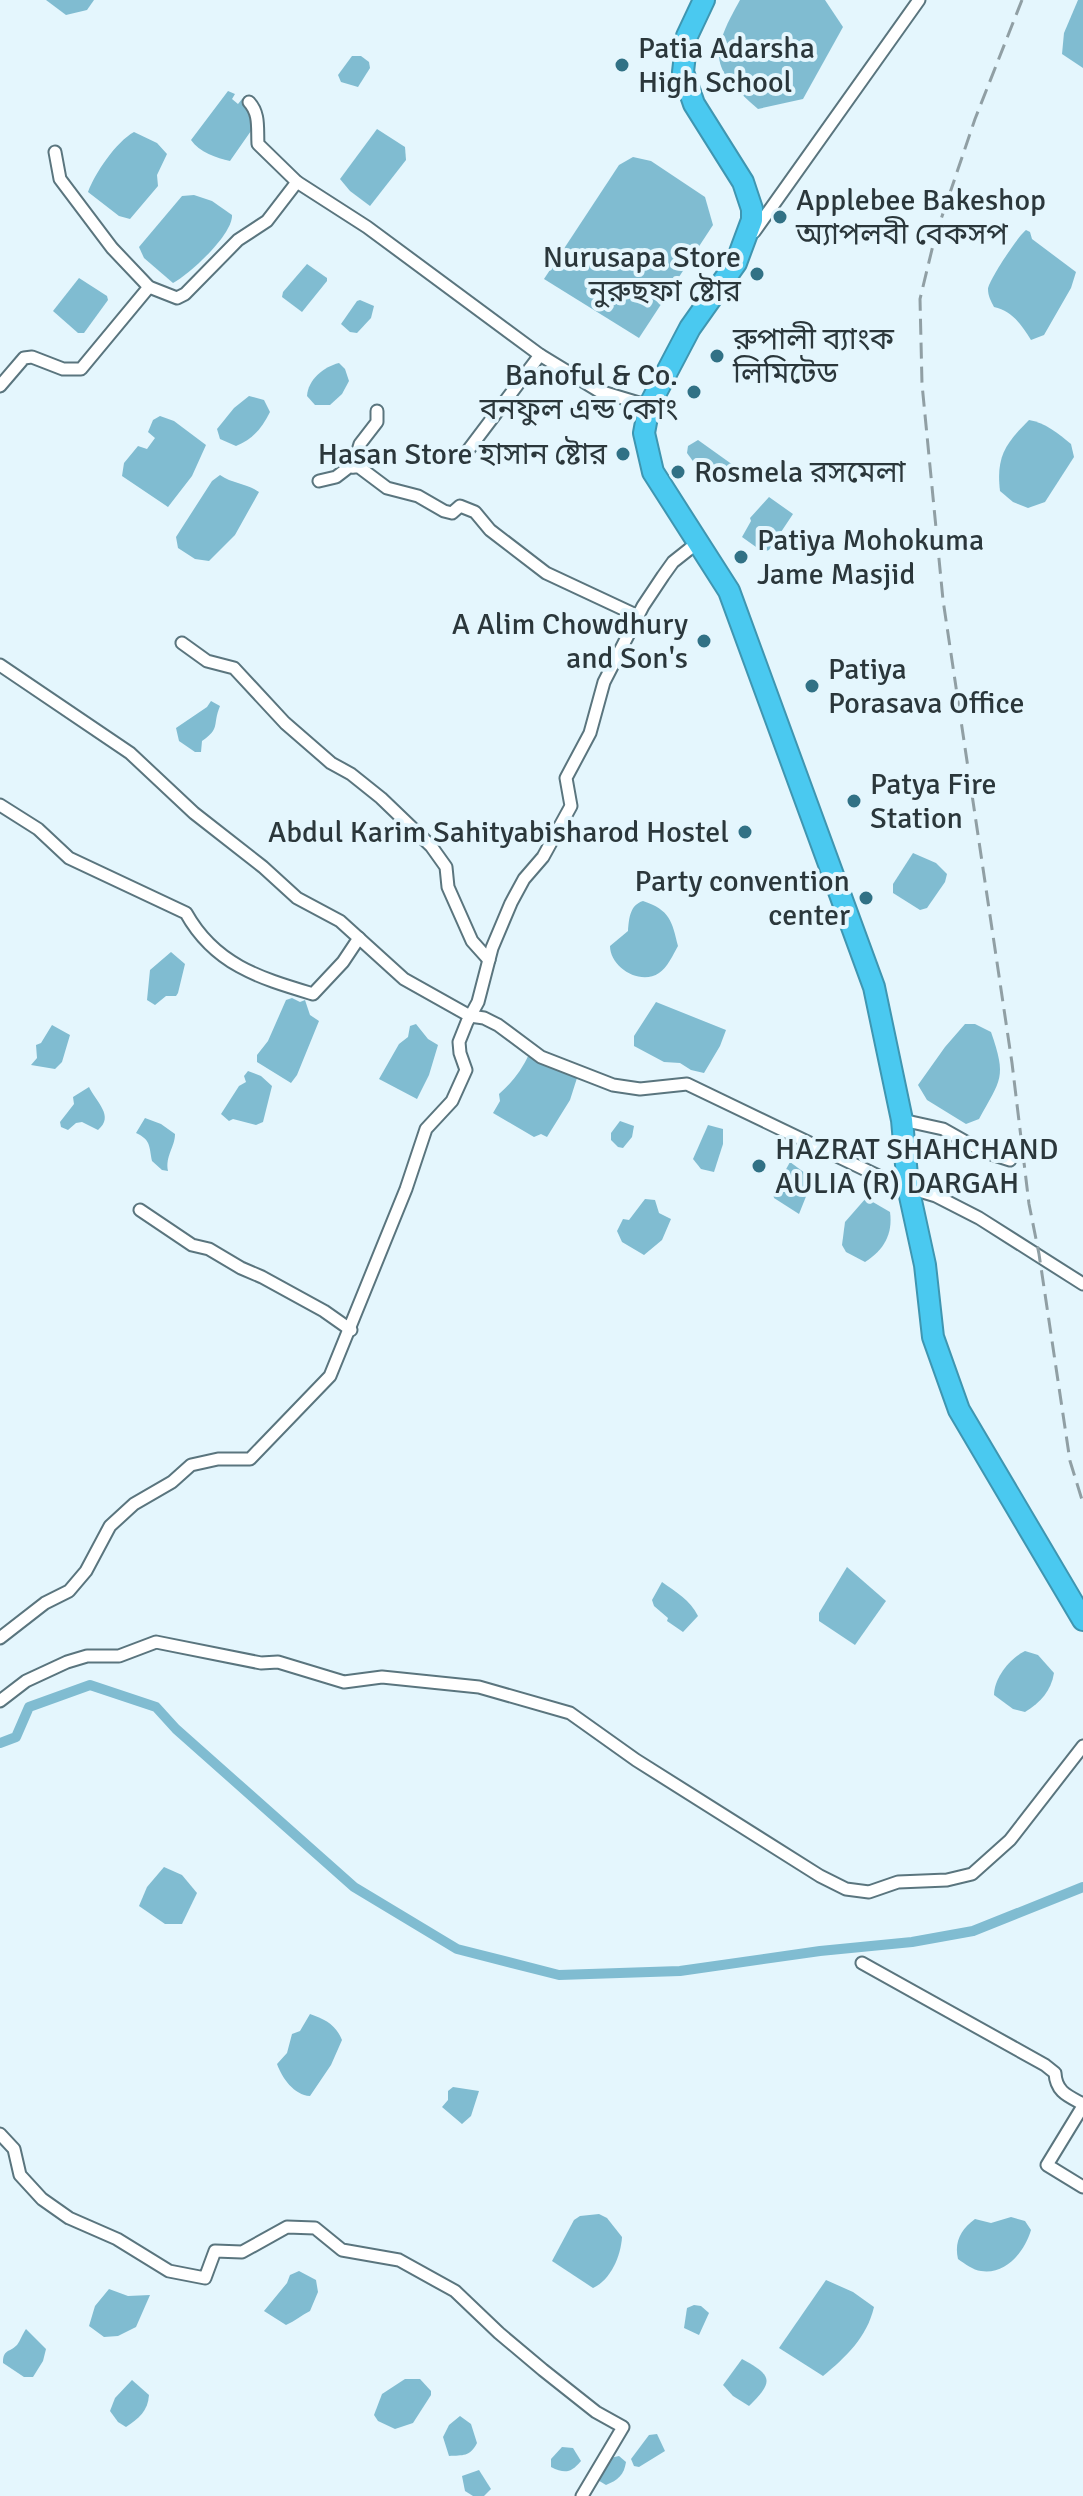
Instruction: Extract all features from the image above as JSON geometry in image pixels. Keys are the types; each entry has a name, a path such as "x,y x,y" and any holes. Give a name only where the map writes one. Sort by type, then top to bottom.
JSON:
{"highway":[{"path":"704,0 687,36 683,72 694,104 746,191 752,220 736,263 690,328 649,406 644,433 653,472 729,591 874,987 902,1120 908,1187 925,1265 933,1337 959,1410 1083,1620"}],"street":[{"path":"744,245 919,0"},
{"path":"249,102 257,117 258,144 297,182 367,227 540,355 599,391 649,406"},
{"path":"55,152 60,179 112,248 149,287 177,298 185,294 238,240 267,221 297,182"},
{"path":"0,386 24,358 32,357 63,369 81,369 149,287"},
{"path":"466,453 540,355"},
{"path":"353,467 360,444 377,422 377,411"},
{"path":"319,481 336,477 349,467 359,467 387,488 429,501 444,511 452,513 460,506 475,512 490,530 546,573 638,616"},
{"path":"0,1638 45,1603 69,1591 86,1571 110,1526 134,1504 172,1482 191,1465 218,1459 250,1459 330,1376 406,1189 426,1129 452,1101 466,1070 459,1042 478,1002 489,960 511,903 524,879 543,857 571,806 566,778 590,733 604,682 638,616 673,562 697,543"},
{"path":"182,643 207,661 234,668 285,723 331,763 351,774 381,798 431,846 446,867 448,887 472,941 489,960"},
{"path":"0,665 130,753 194,813 297,898 340,921 404,979 470,1016 498,1025 541,1057 613,1085 640,1089 687,1084 893,1183 936,1196 979,1218 1083,1284"},
{"path":"0,805 38,829 69,858 186,913 195,930 222,956 254,974 313,994 343,962 359,938"},
{"path":"902,1120 943,1129 982,1151 1010,1160"},
{"path":"140,1210 192,1245 209,1249 262,1277 324,1311 351,1330"},
{"path":"0,1701 26,1681 67,1662 87,1656 119,1656 156,1642 261,1663 278,1662 344,1682 382,1677 479,1687 570,1713 636,1760 820,1876 846,1889 869,1892 898,1882 947,1880 972,1874 1010,1840 1083,1746"},
{"path":"862,1963 1055,2073 1055,2083 1062,2094 1083,2105 1047,2165 1083,2187"},
{"path":"0,2134 14,2149 20,2175 42,2199 69,2218 117,2239 169,2271 205,2278 215,2251 242,2252 287,2227 315,2228 342,2250 399,2260 455,2291 543,2370 596,2412 623,2427 582,2496"}],"water":[{"path":"46,0 94,0 87,10 66,15"},
{"path":"740,0 825,0 843,27 803,99 758,109 723,71 719,48"},
{"path":"1078,0 1083,0 1083,68 1062,54 1064,33"},
{"path":"352,56 361,56 369,62 370,68 358,87 341,82 338,75"},
{"path":"228,91 235,94 232,99 238,104 242,99 250,106 253,128 230,161 203,151 191,140"},
{"path":"377,129 405,147 406,160 370,206 340,179"},
{"path":"134,132 157,143 167,154 157,175 158,186 130,219 119,216 88,192 107,159"},
{"path":"633,157 651,161 705,197 713,225 639,338 544,279 619,165"},
{"path":"194,195 212,201 232,215 226,232 209,253 173,283 144,258 139,247 182,196"},
{"path":"1026,230 1032,239 1076,272 1071,288 1044,335 1031,340 1016,319 994,307 988,289 1004,258"},
{"path":"307,264 327,281 302,312 282,297"},
{"path":"79,278 107,296 108,300 84,333 78,333 53,311"},
{"path":"360,300 374,306 371,318 357,333 350,332 341,324"},
{"path":"339,363 349,381 342,394 330,405 315,405 307,396 310,385 322,371"},
{"path":"249,396 264,400 270,412 264,423 252,436 236,446 220,439 217,429 234,408"},
{"path":"160,416 174,421 206,445 192,476 168,507 122,476 124,463 138,446 147,449 155,438 148,432 153,420"},
{"path":"1029,420 1046,426 1071,444 1074,457 1045,502 1028,508 1013,502 1000,491 999,469 1004,452"},
{"path":"698,440 733,465 732,473 725,480 714,480 698,468 687,453 688,446"},
{"path":"220,475 259,492 235,535 209,561 195,559 178,548 176,537 212,481"},
{"path":"769,497 793,514 769,550 763,552 742,537 750,518"},
{"path":"211,701 220,706 215,726 202,741 201,752 195,752 179,741 176,728"},
{"path":"913,853 936,863 947,874 927,908 920,910 893,893 893,884"},
{"path":"643,901 659,908 668,918 678,946 662,971 643,977 620,967 611,954 610,946 628,931 633,909"},
{"path":"171,952 185,964 178,993 176,996 166,996 155,1005 147,1000 150,970"},
{"path":"292,998 300,1002 305,1000 310,1015 319,1021 291,1083 257,1062 257,1055 268,1041 286,1000"},
{"path":"656,1002 726,1030 704,1073 680,1063 664,1062 634,1046 634,1036"},
{"path":"416,1024 428,1039 438,1045 429,1075 417,1099 379,1079 399,1044 408,1037 410,1026"},
{"path":"965,1024 975,1024 991,1032 1000,1069 997,1086 979,1119 966,1124 927,1100 918,1085"},
{"path":"52,1025 70,1035 62,1062 55,1069 31,1065 37,1058 36,1045 41,1043"},
{"path":"529,1054 577,1078 570,1100 547,1137 541,1134 534,1137 493,1113 500,1101 499,1094 516,1076"},
{"path":"248,1071 261,1076 272,1086 263,1122 256,1125 233,1119 229,1121 221,1114 239,1086 246,1082 244,1076"},
{"path":"89,1087 104,1114 103,1125 98,1130 82,1122 68,1130 61,1127 60,1122 74,1104 73,1097"},
{"path":"145,1118 175,1134 168,1171 152,1161 147,1141 136,1133"},
{"path":"620,1121 634,1126 632,1137 623,1148 611,1140 611,1133"},
{"path":"708,1125 723,1129 723,1144 714,1172 701,1169 693,1159"},
{"path":"790,1162 813,1179 799,1214 774,1198 773,1193"},
{"path":"866,1198 890,1212 891,1220 886,1241 865,1262 846,1252 842,1245 845,1222"},
{"path":"645,1199 655,1200 659,1213 671,1219 662,1240 644,1255 622,1242 617,1231 623,1219 629,1220"},
{"path":"847,1567 886,1601 855,1645 819,1621 819,1613"},
{"path":"662,1582 687,1601 698,1616 683,1632 667,1621 668,1618 654,1606 652,1600"},
{"path":"1025,1651 1038,1655 1054,1673 1044,1696 1025,1712 1013,1709 994,1695 1004,1669"},
{"path":"164,1867 182,1875 197,1893 182,1924 165,1924 139,1906 147,1887"},
{"path":"310,2014 329,2023 342,2040 331,2065 310,2096 299,2093 289,2085 277,2064 287,2053 292,2034 300,2031"},
{"path":"453,2087 479,2091 471,2116 462,2124 442,2107 448,2100 448,2091"},
{"path":"599,2214 607,2218 622,2237 614,2266 605,2279 593,2288 552,2261 574,2220 580,2216"},
{"path":"1011,2217 1025,2221 1031,2230 1013,2260 999,2269 981,2271 958,2259 958,2242 962,2232 975,2219 991,2223"},
{"path":"299,2271 316,2280 318,2292 310,2311 286,2325 264,2311 290,2275"},
{"path":"826,2280 853,2292 874,2307 866,2328 854,2346 823,2376 779,2348"},
{"path":"109,2289 128,2296 150,2295 136,2327 118,2336 104,2337 89,2326 95,2306"},
{"path":"701,2306 709,2313 699,2335 684,2328 687,2308"},
{"path":"26,2329 46,2349 33,2377 24,2377 3,2363 5,2353 17,2345"},
{"path":"742,2359 760,2370 766,2380 763,2391 749,2406 723,2385"},
{"path":"405,2379 420,2379 431,2395 413,2423 395,2429 378,2421 374,2415 382,2394"},
{"path":"132,2380 149,2395 142,2414 126,2427 110,2411 115,2398"},
{"path":"460,2416 471,2424 477,2443 469,2453 449,2456 443,2437 449,2425"},
{"path":"657,2434 665,2451 639,2467 634,2466 631,2459 649,2435"},
{"path":"562,2447 573,2448 581,2461 568,2471 551,2467 551,2459"},
{"path":"619,2456 626,2462 620,2476 606,2485 596,2479 601,2460"},
{"path":"479,2470 491,2489 484,2496 473,2496 465,2491 462,2476"}],"waterway":[{"path":"0,1743 16,1737 29,1707 90,1685 156,1707 176,1729 354,1887 457,1949 559,1975 680,1971 820,1951 912,1942 973,1931 1083,1887"}],"railway":[{"path":"1022,0 975,119 935,237 920,299 922,384 943,600 1012,1063 1029,1204 1070,1461 1083,1503"}],"place":[{"name":"Patia Adarsha High School","path":"622,65"},
{"name":"Applebee Bakeshop অ্যাপলবী বেকসপ","path":"780,217"},
{"name":"Nurusapa Store নুরুছফা ষ্টোর","path":"757,274"},
{"name":"রুপালী ব্যাংক লিমিটেড","path":"717,356"},
{"name":"Banoful & Co. বনফুল এন্ড কোং","path":"694,392"},
{"name":"Hasan Store হাসান ষ্টোর","path":"623,454"},
{"name":"Rosmela রসমেলা","path":"678,472"},
{"name":"Patiya Mohokuma Jame Masjid","path":"741,557"},
{"name":"A Alim Chowdhury and Son's","path":"704,641"},
{"name":"Patiya Porasava Office","path":"812,686"},
{"name":"Patya Fire Station","path":"854,801"},
{"name":"Abdul Karim Sahityabisharod Hostel","path":"745,832"},
{"name":"Party convention center","path":"866,898"},
{"name":"HAZRAT SHAHCHAND AULIA (R) DARGAH","path":"759,1166"}]}
